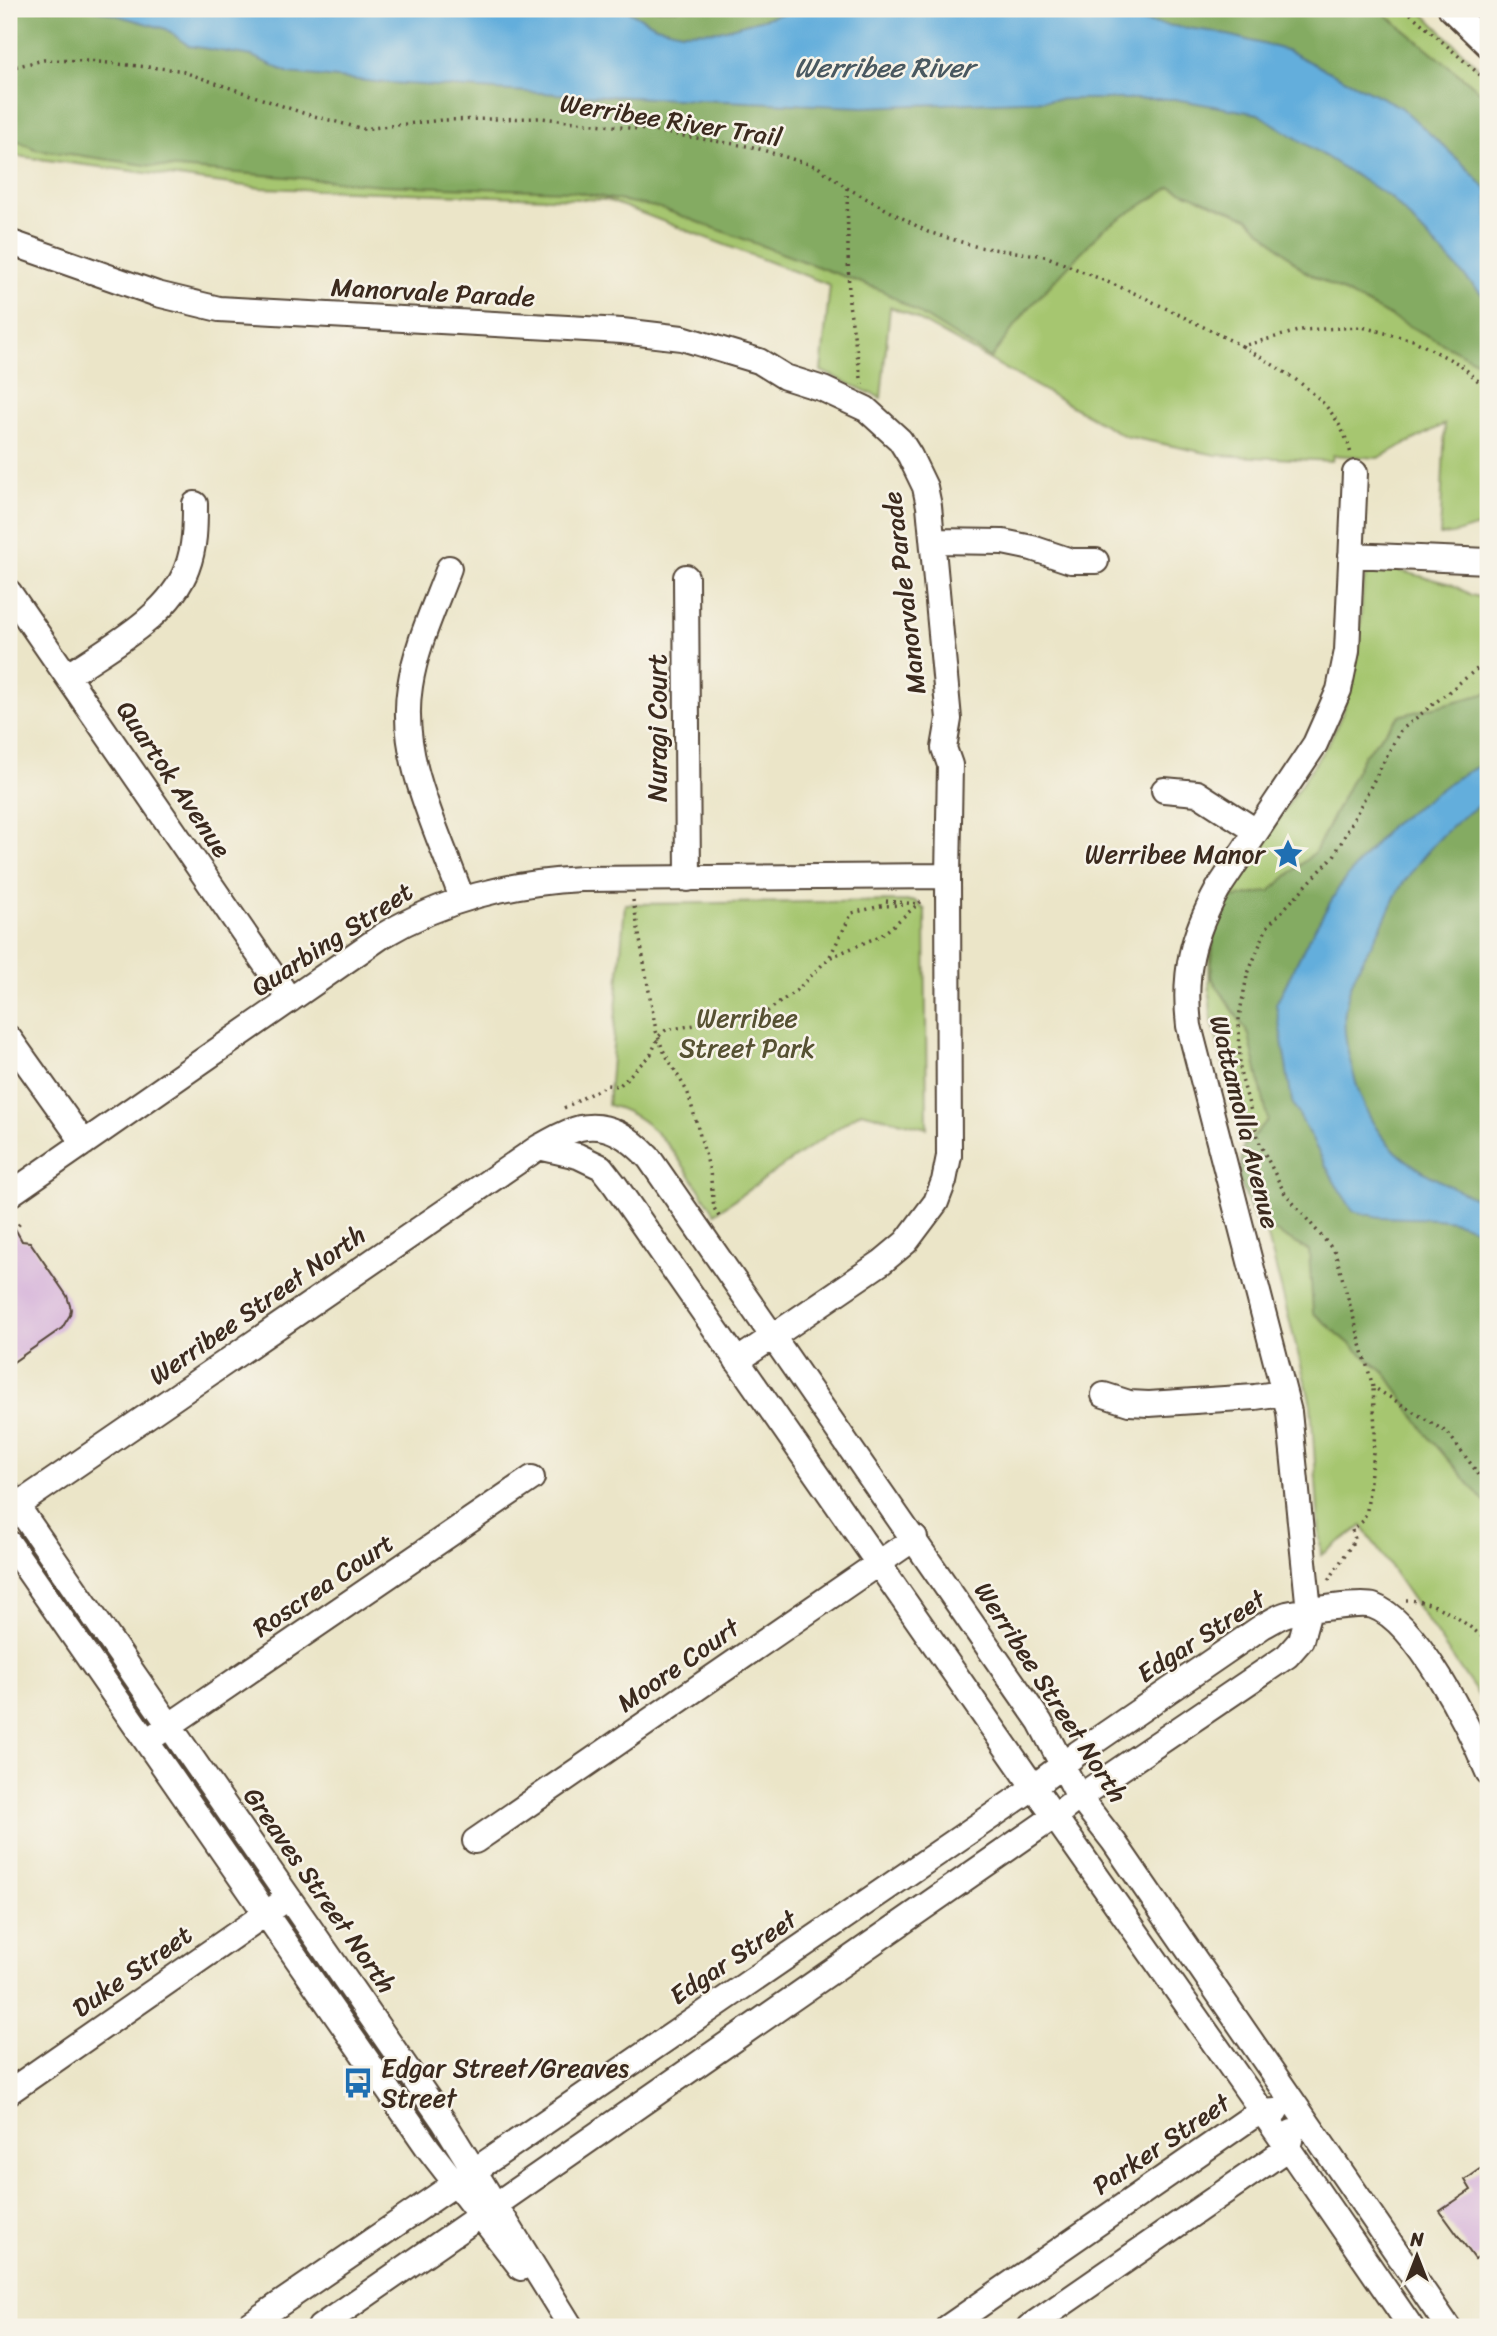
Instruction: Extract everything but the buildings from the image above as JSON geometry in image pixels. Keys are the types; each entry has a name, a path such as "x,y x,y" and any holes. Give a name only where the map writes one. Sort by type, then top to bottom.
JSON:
{"street":[{"path":"1451,9 1488,45"},
{"name":"Manorvale Parade","path":"9,242 157,294 219,309 622,331 682,338 768,365 785,377 823,389 866,409 900,440 919,472 929,506 949,727 944,742 950,765 949,1156 936,1202 906,1242 882,1262 737,1361"},
{"name":"Wattamolla Avenue","path":"1309,1611 1289,1412 1189,1026 1186,1003 1187,970 1205,912 1315,744 1339,690 1347,652 1355,472"},
{"path":"67,676 148,619 172,595 187,568 193,547 195,504"},
{"path":"933,541 1003,542 1071,561 1097,561"},
{"path":"1351,555 1488,561"},
{"path":"449,568 418,649 409,688 410,736 417,774 462,899"},
{"name":"Nuragi Court","path":"686,577 688,879"},
{"name":"Quartok Avenue","path":"10,597 290,1000"},
{"path":"1164,790 1197,793 1256,831"},
{"name":"Quarbing Street","path":"9,1195 408,920 462,899 520,884 621,879 948,876"},
{"path":"9,1038 84,1143"},
{"name":"Werribee Street North","path":"11,1504 538,1147 580,1128 603,1128 618,1132 631,1140 649,1158 915,1538 1040,1721 1079,1797 1114,1842 1448,2327"},
{"path":"538,1147 578,1156 601,1167 1411,2327"},
{"path":"1104,1395 1129,1403 1149,1404 1283,1393"},
{"name":"Roscrea Court","path":"147,1741 532,1478"},
{"name":"Greaves Street North","path":"11,1504 170,1726 444,2122 475,2170 487,2210"},
{"name":"Moore Court","path":"475,1841 915,1538"},
{"name":"Greaves Street North","path":"9,1543 455,2186 487,2210 570,2327"},
{"path":"1309,1611 1356,1605 1373,1606 1406,1630 1457,1706 1488,1772"},
{"name":"Edgar Street","path":"254,2325 1263,1626 1286,1614 1309,1611 1301,1640 1287,1656 1079,1797 320,2327"},
{"name":"Duke Street","path":"9,2092 288,1898"},
{"path":"1029,2327 1288,2148 1297,2110"},
{"name":"Parker Street","path":"948,2327 1262,2112 1297,2110"}],"path":[{"path":"1405,9 1488,82"},
{"name":"Werribee River Trail","path":"9,68 44,60 88,61 178,70 303,113 363,129 442,120 541,118 639,129 753,147 818,167 848,188 928,232 978,247 1045,256 1139,295 1242,346 1309,389 1334,414 1346,435 1355,472"},
{"path":"848,188 849,304 866,409"},
{"path":"1242,346 1302,330 1362,327 1413,340 1461,365 1488,390"},
{"path":"1329,1580 1355,1539 1352,1530 1363,1521 1367,1510 1375,1433 1373,1387 1335,1252 1284,1192 1260,1144 1240,1072 1239,1017 1247,976 1267,927 1334,856 1400,731 1488,660"},
{"path":"829,958 882,935 948,876"},
{"path":"621,879 620,899 633,900 656,1031 663,1050 688,1093 710,1171 714,1208 727,1229"},
{"path":"559,1111 607,1086 619,1086 651,1054 659,1036 666,1030 765,1013 797,990 829,958 852,913 881,906 918,904"},
{"path":"9,1236 22,1220"},
{"path":"1373,1387 1448,1433 1488,1487"},
{"path":"1373,1606 1408,1600 1429,1603 1446,1611 1488,1642"}],"green space":[{"path":"9,9 1419,9 1488,77 1488,524 1440,535 1445,424 1378,458 1333,455 1332,461 1216,455 1125,436 906,313 890,307 881,398 821,371 830,285 607,200 261,188 9,155"},
{"path":"9,9 1379,9 1488,98 1488,375 1476,361 1304,271 1248,218 1171,187 1103,229 1027,310 991,358 883,291 660,208 570,191 383,185 152,166 35,149 9,137"},
{"path":"1381,566 1451,584 1471,595 1488,599 1488,1709 1362,1526 1321,1555 1311,1404 1211,1016 1209,958 1214,927 1233,888 1329,742 1337,725 1344,709 1359,642 1363,585 1367,571"},
{"path":"1488,693 1488,1506 1427,1435 1386,1374 1313,1313 1309,1251 1255,1220 1239,1180 1243,1147 1268,1120 1249,1035 1211,977 1214,928 1232,898 1270,891 1315,852 1364,755 1399,716"},
{"name":"Werribee Street Park","path":"915,901 925,910 927,1128 861,1112 715,1213 658,1134 627,1111 608,1105 625,904"}],"water":[{"name":"Werribee River","path":"94,9 618,9 627,10 656,26 682,32 719,31 792,11 1009,9 1066,11 1216,32 1286,50 1401,107 1466,167 1488,191 1488,301 1391,198 1258,114 1174,99 1075,99 863,107 557,94 376,82 289,73 252,56 189,46 166,29"},
{"path":"1488,761 1488,800 1463,817 1440,838 1399,889 1353,979 1345,1008 1344,1026 1352,1068 1372,1121 1385,1140 1418,1168 1488,1204 1488,1239 1477,1230 1451,1221 1380,1217 1353,1211 1292,1102 1276,1004 1308,940 1341,884 1390,826 1456,778"}],"place":[{"name":"Werribee Manor","path":"1288,854"},
{"name":"Edgar Street/Greaves Street","path":"358,2083"}]}
